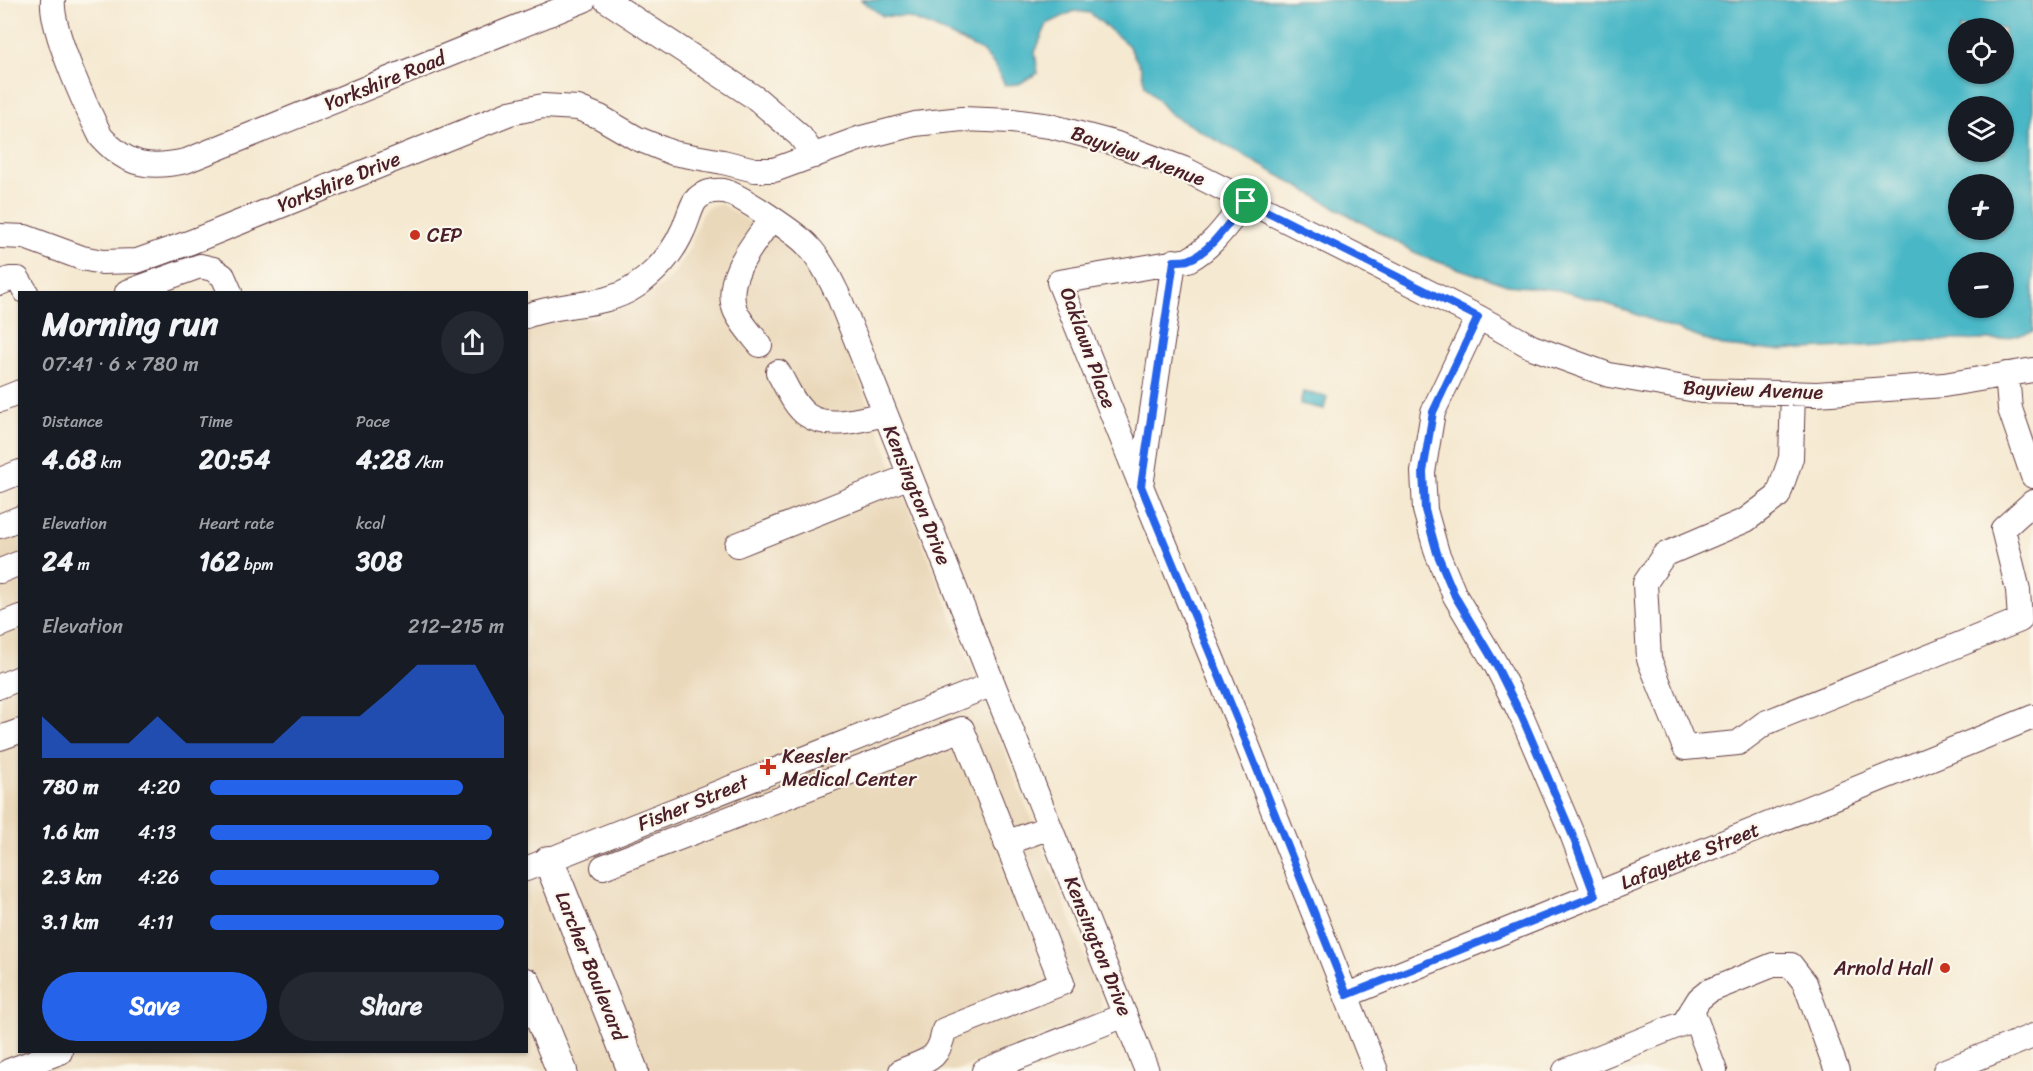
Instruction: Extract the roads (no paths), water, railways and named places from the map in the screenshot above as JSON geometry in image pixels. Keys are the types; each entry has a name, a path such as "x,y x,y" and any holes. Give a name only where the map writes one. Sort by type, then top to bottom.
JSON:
{"main road":[{"name":"Larcher Boulevard","path":"538,865 633,1071"},
{"path":"528,988 561,1071"}],"street":[{"name":"Yorkshire Road","path":"53,0 54,19 60,39 101,137 111,148 127,159 157,166 186,161 584,0"},
{"path":"606,0 757,99 800,136 814,156"},
{"name":"Yorkshire Drive","path":"0,236 24,237 81,258 102,262 136,261 191,242 510,113 543,106 578,108 600,117 636,138 673,153 754,170 774,170 787,166"},
{"name":"Bayview Avenue","path":"787,166 861,138 915,124 962,119 1012,121 1050,126 1114,143 1184,169 1478,317 1532,347 1609,375 1702,391 1817,394 1944,385 2033,370"},
{"name":"Kensington Drive","path":"529,315 557,307 587,304 617,296 635,287 666,258 679,239 694,202 702,195 712,191 726,191 772,218 807,244 821,262 839,297 1147,1071"},
{"name":"Oaklawn Place","path":"1246,201 1214,241 1198,255 1188,260 1059,282 1235,713 1376,1071"},
{"path":"760,345 735,312 732,293 735,278 744,258 772,218"},
{"path":"1141,486 1174,261"},
{"path":"130,291 201,266 213,269 223,276 230,291"},
{"path":"0,283 18,279 25,291"},
{"path":"1478,317 1433,412 1423,472 1425,510 1437,553 1455,596 1496,665 1522,717 1572,834 1595,896"},
{"path":"778,372 795,401 807,415 825,423 846,422 885,414"},
{"path":"2007,374 2010,410 2033,476"},
{"path":"0,399 18,393"},
{"path":"1793,393 1791,458 1778,496 1746,520 1664,555 1645,583 1649,659 1685,748 1738,743 1765,723 2020,620 2018,590 2003,529 2033,502"},
{"path":"0,480 18,473"},
{"path":"737,545 910,476"},
{"path":"0,526 18,519"},
{"path":"0,571 18,564"},
{"path":"0,625 18,618"},
{"path":"0,686 18,679"},
{"name":"Fisher Street","path":"538,865 993,684"},
{"name":"Lafayette Street","path":"1347,995 2033,717"},
{"path":"603,867 962,729 1062,983 944,1030 942,1045 933,1058 909,1069"},
{"path":"0,738 18,732"},
{"path":"831,748 842,776"},
{"path":"1006,843 1050,827"},
{"path":"1566,1071 1684,1023 1699,999 1709,991 1773,965 1791,965 1805,983 1837,1071"},
{"path":"1692,1010 1716,1071"},
{"path":"984,1071 1125,1015"},
{"path":"1945,1071 2033,1036"},
{"path":"9,1071 57,1053"}],"water":[{"path":"861,0 2033,0 2033,332 1997,340 1917,340 1882,345 1806,349 1768,350 1722,346 1605,303 1558,290 1507,285 1421,256 1170,114 1145,86 1141,68 1128,45 1090,13 1074,11 1047,24 1035,52 1038,73 1019,84 1005,85 995,66 982,51 907,17 883,16"},
{"path":"1303,392 1327,397 1324,409 1300,404"}],"place":[{"name":"CEP","path":"415,235"},
{"name":"Keesler Medical Center","path":"768,767"},
{"name":"Arnold Hall","path":"1945,968"}]}
